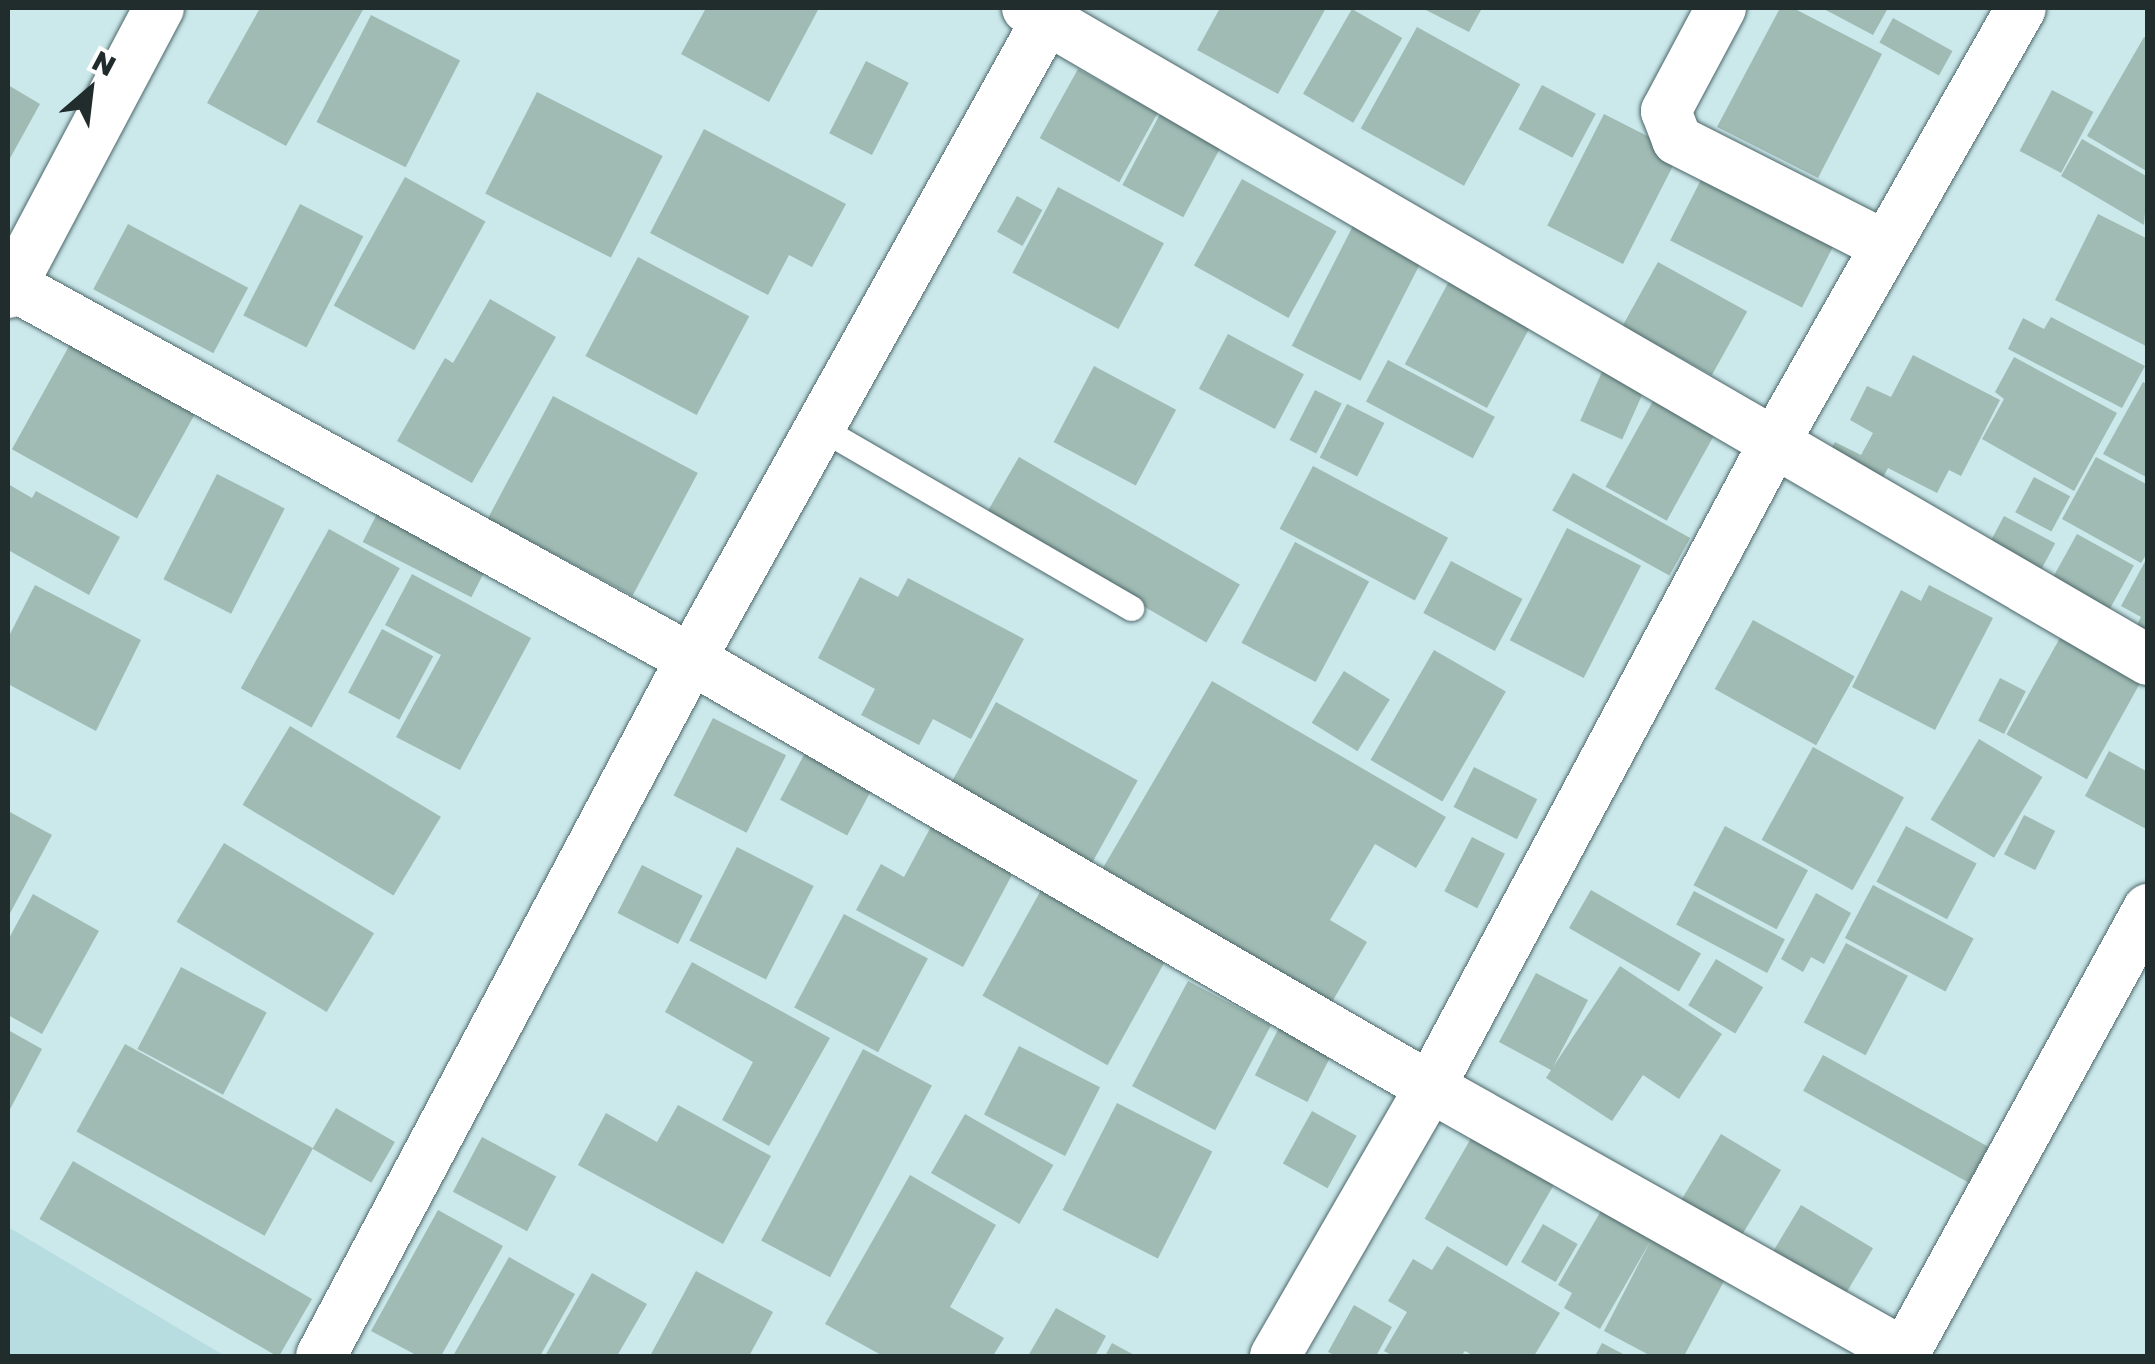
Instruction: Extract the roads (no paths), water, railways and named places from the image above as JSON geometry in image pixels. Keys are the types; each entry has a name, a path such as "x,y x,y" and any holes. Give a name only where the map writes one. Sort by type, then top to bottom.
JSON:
{"street":[{"path":"159,8 9,287 691,660 1430,1088 1904,1355 2148,909"},
{"path":"1722,8 1674,89 1666,111 1677,140 1886,246"},
{"path":"1275,1356 1430,1088 1772,445 2021,8"},
{"path":"322,1356 691,660 1042,11 1772,445 2148,660"}],"lane":[{"path":"819,427 1130,608"}]}
